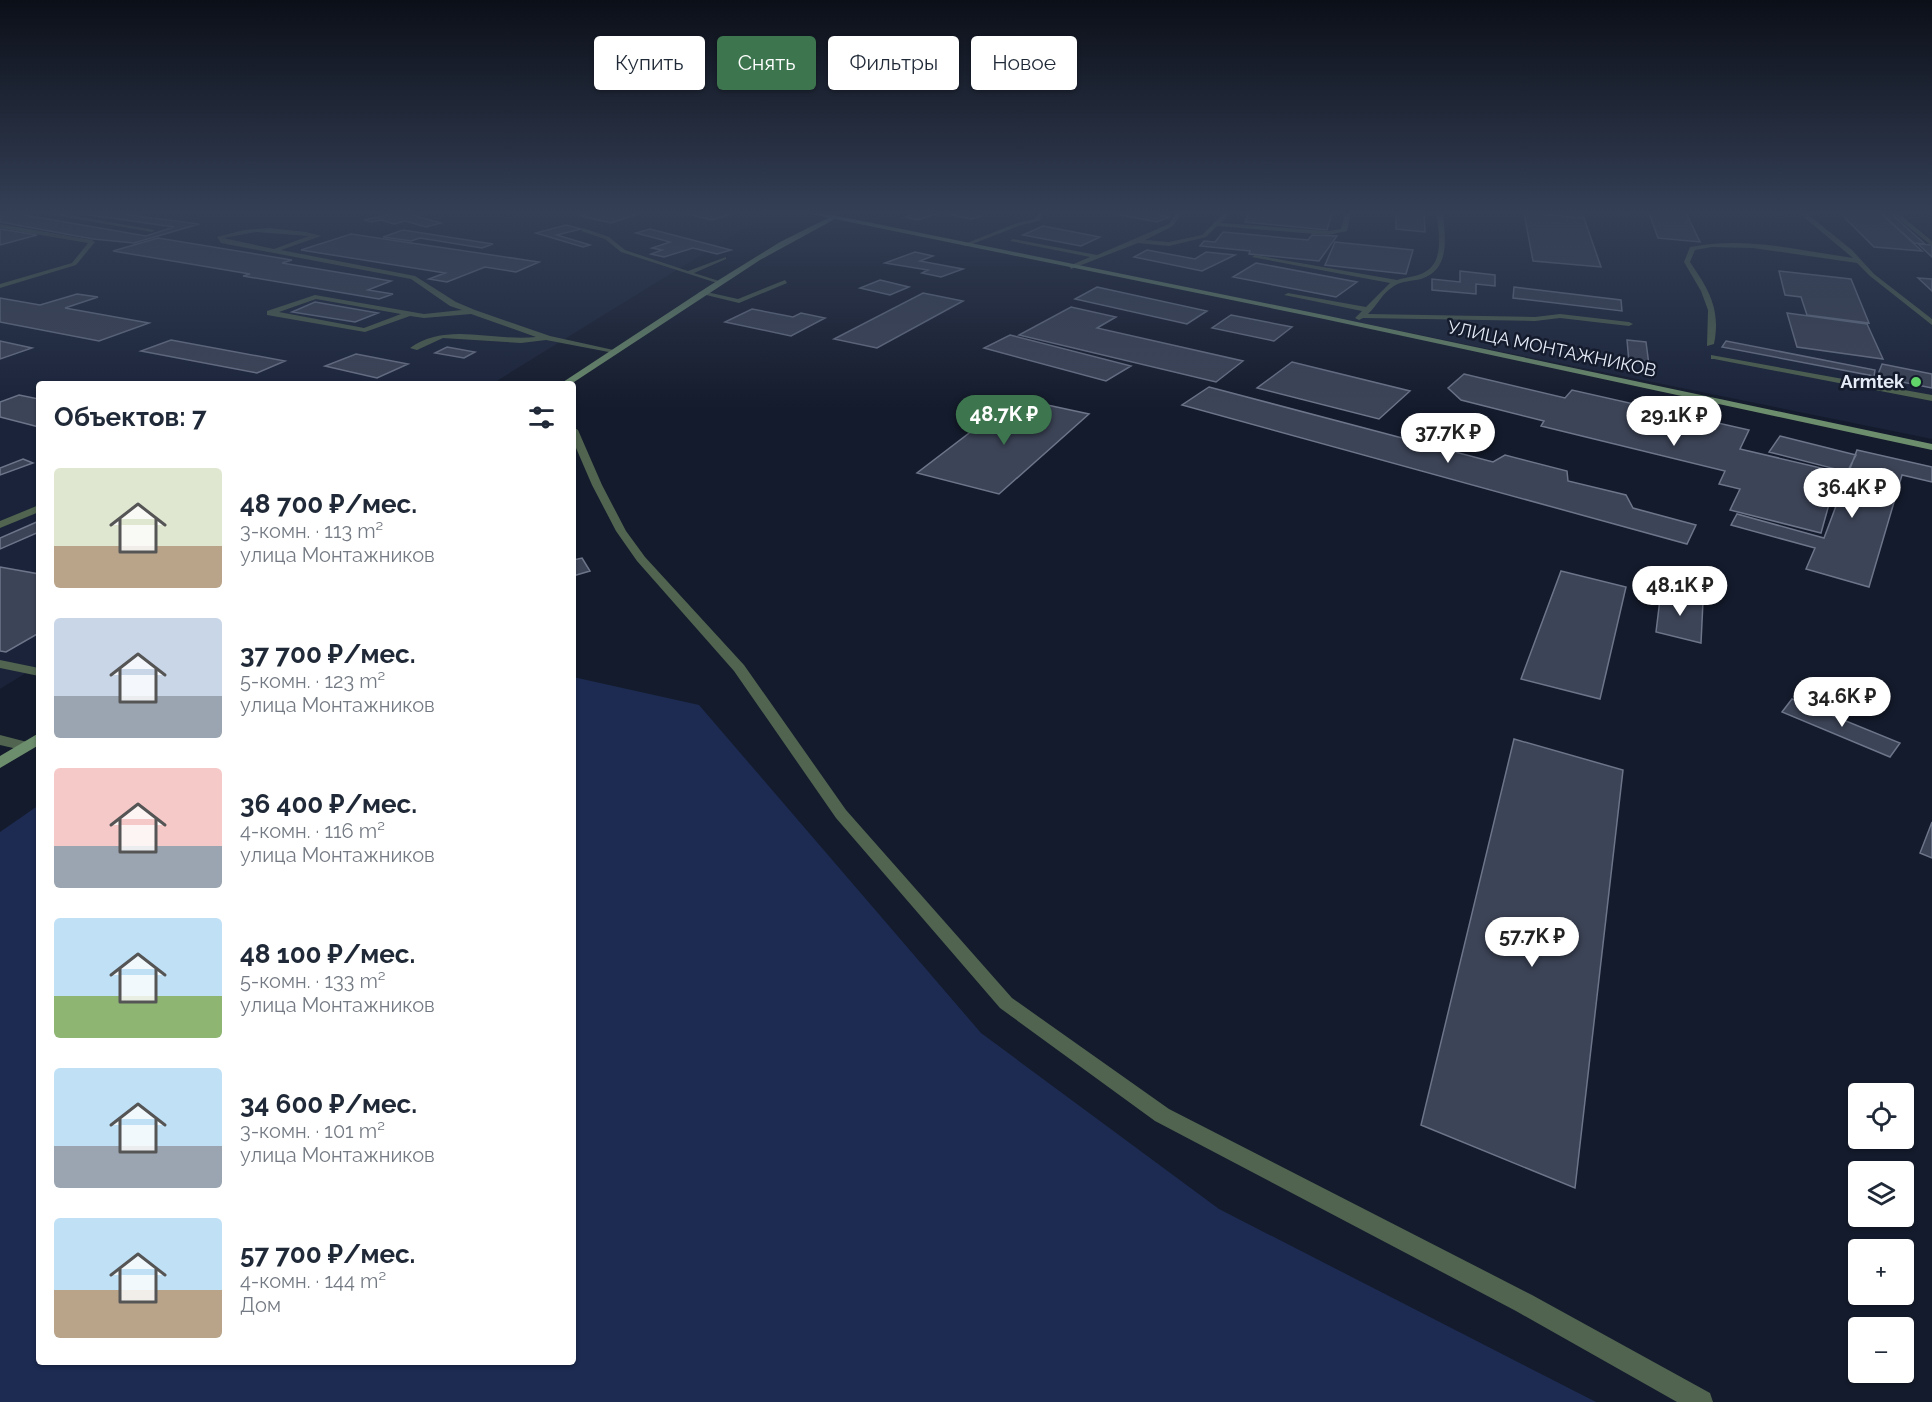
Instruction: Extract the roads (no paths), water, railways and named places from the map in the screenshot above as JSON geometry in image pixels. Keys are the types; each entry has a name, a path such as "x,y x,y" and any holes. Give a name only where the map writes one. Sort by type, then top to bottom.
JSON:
{"main road":[{"path":"569,381 726,278"},
{"name":"УЛИЦА МОНТАЖНИКОВ","path":"1129,278 1353,323 1932,447"},
{"path":"0,764 33,742"}],"lane":[{"path":"0,286 25,278"},
{"path":"415,278 433,292 472,312 548,338 614,351"},
{"path":"707,278 720,282"},
{"path":"1377,278 1397,282"},
{"path":"1353,323 1388,288 1397,282 1413,278"},
{"path":"1698,278 1706,291 1714,313 1710,344"},
{"path":"1878,278 1932,323"},
{"path":"702,293 739,301 785,282"},
{"path":"1288,295 1368,310"},
{"path":"411,313 365,330 270,313 315,297 411,313 424,316 472,312"},
{"path":"1361,316 1535,319 1560,316 1629,324"},
{"path":"414,348 442,336 521,341 548,338"},
{"path":"1714,357 1932,398"},
{"path":"576,437 597,485 621,531 641,559 739,668 841,814 1006,1003 1162,1115 1524,1302 1701,1402"},
{"path":"0,525 36,509"},
{"path":"0,664 36,671"},
{"path":"0,740 33,742"}],"place":[{"name":"Armtek","path":"1916,382"}]}
